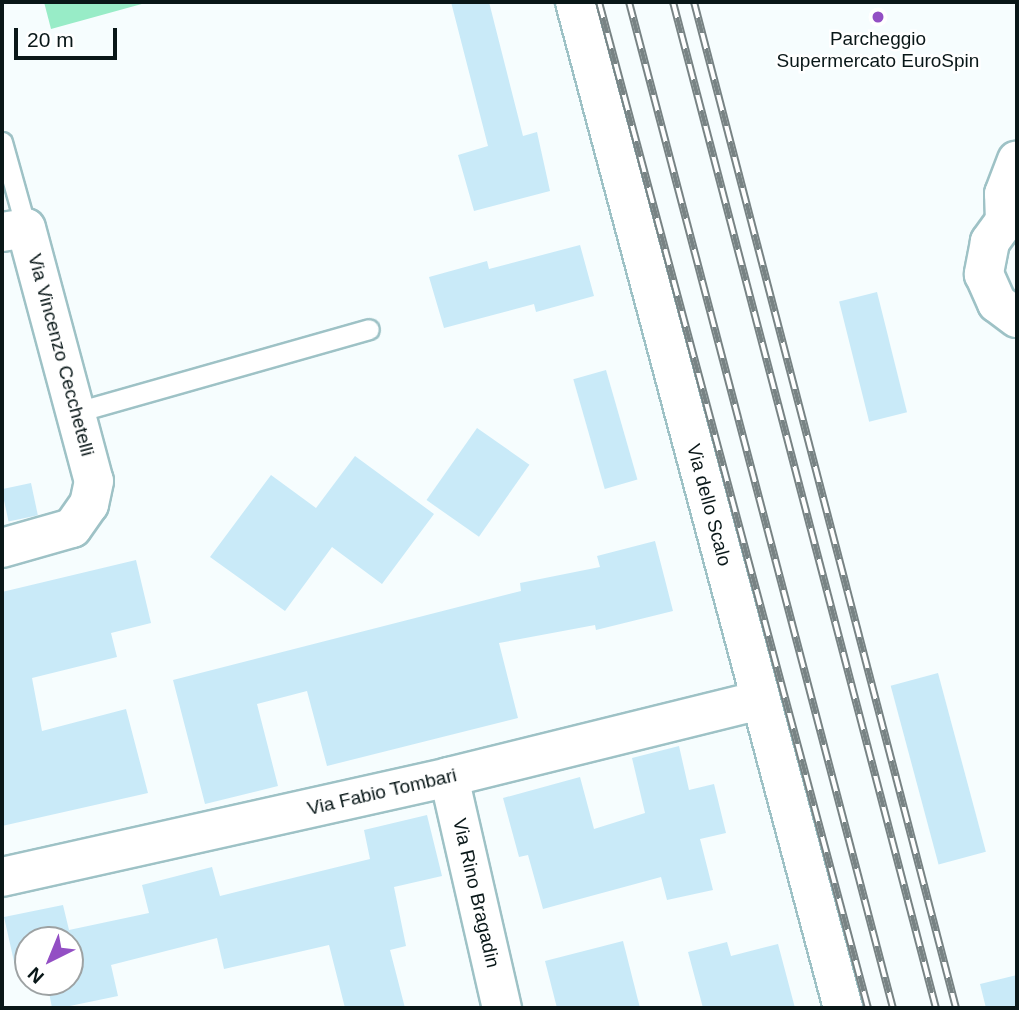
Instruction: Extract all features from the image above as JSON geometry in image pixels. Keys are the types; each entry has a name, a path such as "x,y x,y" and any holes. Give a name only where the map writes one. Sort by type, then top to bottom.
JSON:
{"street":[{"name":"Via dello Scalo","path":"575,2 843,1008"},
{"path":"1017,160 1004,194 1011,219 990,242 984,274 997,303 1017,318"},
{"name":"Via Vincenzo Cecchetelli","path":"2,548 72,528 89,504 94,481 79,411 14,230"},
{"name":"Via Fabio Tombari","path":"2,877 450,777 761,700"},
{"name":"Via Rino Bragadin","path":"450,777 502,1008"}],"lane":[{"path":"2,142 14,230"},
{"path":"79,411 369,329"}],"green space":[{"path":"44,2 149,2 51,29"}],"building":[{"path":"451,2 489,2 523,136 537,132 550,191 474,211 458,155 488,146"},
{"path":"580,245 594,296 536,312 534,304 444,328 429,277 487,261 489,269"},
{"path":"877,292 907,412 869,422 839,301"},
{"path":"606,370 637,480 605,489 573,379"},
{"path":"477,428 529,465 479,537 427,500"},
{"path":"355,456 434,514 382,584 332,547 285,611 210,557 271,475 316,508"},
{"path":"31,483 38,515 9,522 2,489"},
{"path":"655,541 673,611 596,630 595,625 499,643 518,718 327,766 307,691 257,704 278,786 205,804 173,680 521,591 520,583 600,567 597,556"},
{"path":"136,560 151,623 111,633 117,657 32,678 42,731 126,709 148,793 2,826 2,592"},
{"path":"938,673 986,852 939,864 891,686"},
{"path":"679,746 689,790 714,784 726,833 700,839 713,890 667,900 661,877 543,909 528,855 519,857 503,798 580,777 594,829 645,813 632,758"},
{"path":"427,815 442,876 394,887 406,946 390,950 405,1008 345,1008 329,945 224,969 217,938 111,965 118,996 52,1008 50,996 84,996 84,927 149,913 142,885 212,867 220,896 370,859 364,830"},
{"path":"63,905 68,926 14,926 14,962 4,917"},
{"path":"623,941 640,1008 557,1008 545,961"},
{"path":"727,942 731,956 778,944 795,1008 703,1008 688,952"},
{"path":"1017,975 1017,1008 986,1008 980,984"}],"railway":[{"path":"599,2 868,1008"},
{"path":"629,2 893,1008"},
{"path":"673,2 936,1008"},
{"path":"694,2 956,1008"}],"place":[{"name":"Parcheggio Supermercato EuroSpin","path":"878,17"}]}
